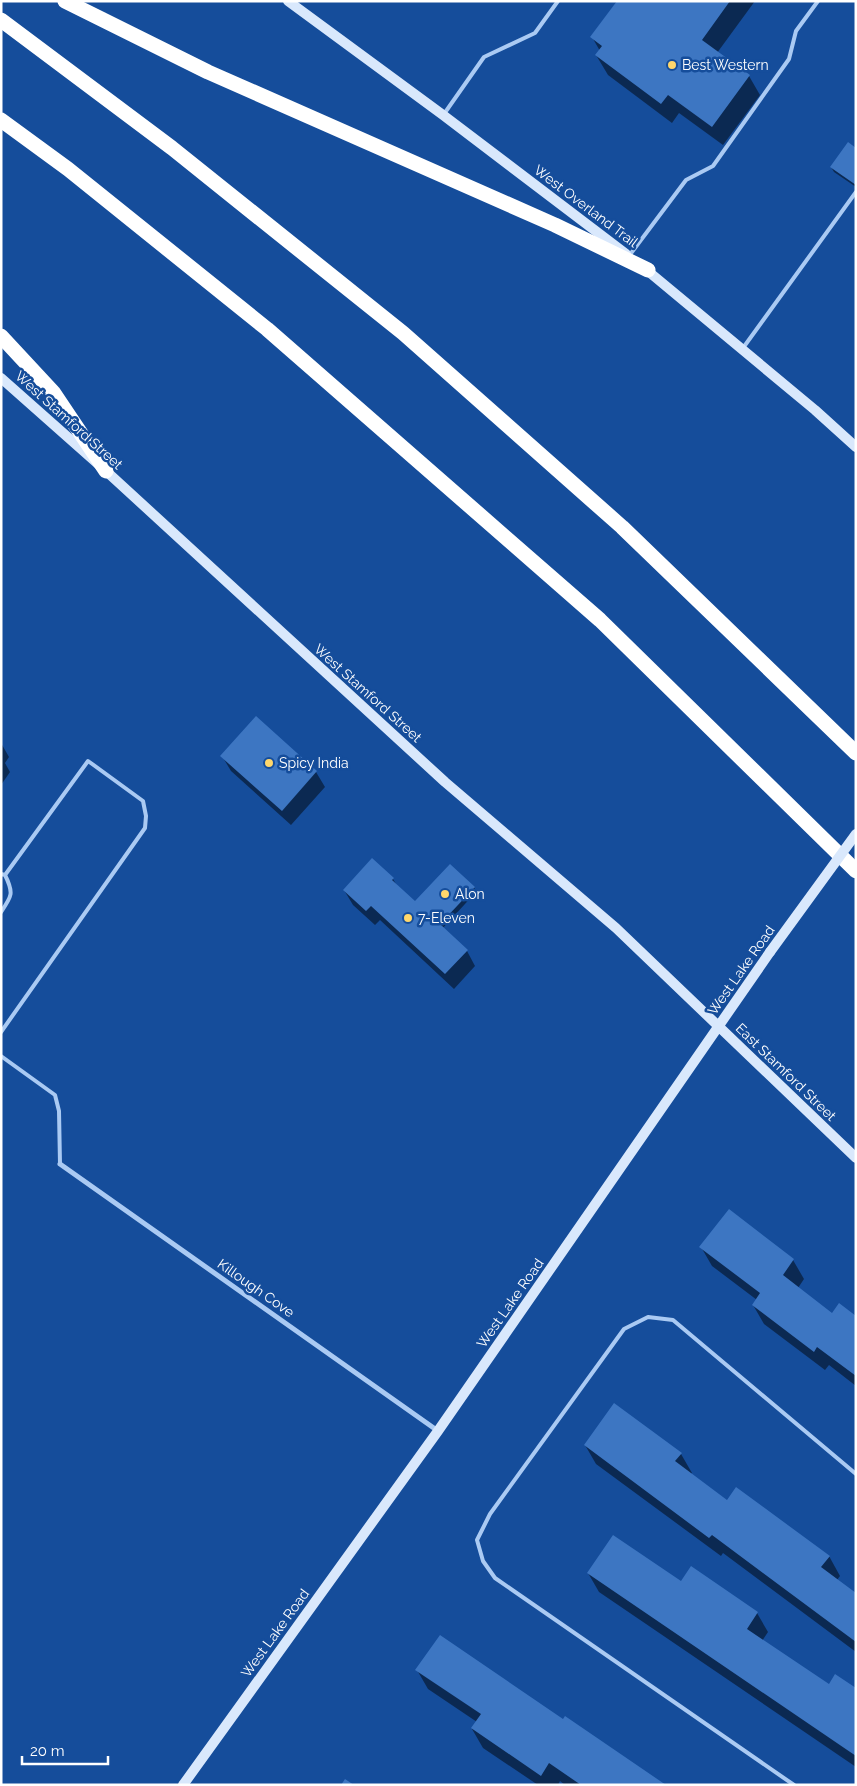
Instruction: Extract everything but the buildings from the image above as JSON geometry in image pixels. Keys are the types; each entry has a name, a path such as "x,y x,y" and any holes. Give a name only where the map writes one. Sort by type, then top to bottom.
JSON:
{"highway":[{"path":"65,1 208,72 555,225 648,270"},
{"path":"1,20 172,148 403,334 622,527 856,753"},
{"path":"1,120 68,169 267,328 592,614 856,871"},
{"path":"1,336 53,392 106,472"}],"main road":[{"name":"West Overland Trail","path":"288,1 648,270 815,410 856,447"},
{"name":"West Stamford Street","path":"1,378 445,782 616,928 718,1026"},
{"name":"West Lake Road","path":"183,1785 438,1431 718,1026 856,834"},
{"name":"East Stamford Street","path":"718,1026 856,1158"}],"street":[{"name":"Killough Cove","path":"60,1164 438,1431"}],"lane":[{"path":"443,115 484,57 535,34 558,1"},
{"path":"629,256 686,180 712,166 789,59 796,31 818,1"},
{"path":"742,349 856,192"},
{"path":"1,912 11,898 12,888 3,875 88,761 143,801 146,816 145,828 1,1032"},
{"path":"1,1056 55,1095 59,1111 60,1164"},
{"path":"794,1785 495,1578 483,1561 477,1540 490,1514 624,1329 648,1317 673,1320 856,1474"}],"place":[{"name":"Best Western","path":"672,65"},
{"name":"Spicy India","path":"269,763"},
{"name":"Alon","path":"445,894"},
{"name":"7-Eleven","path":"408,918"}]}
